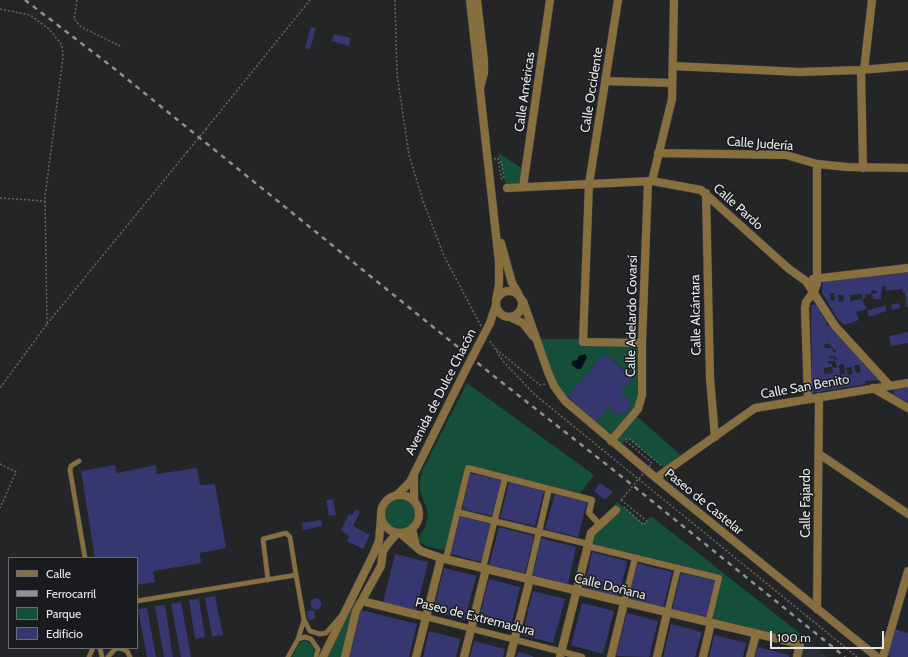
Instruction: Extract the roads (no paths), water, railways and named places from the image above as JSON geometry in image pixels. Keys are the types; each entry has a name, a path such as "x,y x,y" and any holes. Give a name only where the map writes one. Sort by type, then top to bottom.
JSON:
{"street":[{"path":"470,0 494,217 512,283 523,301 523,306 519,314 508,317 499,312 496,303 501,294 505,291 514,291 518,293"},
{"path":"477,0 484,61 484,73 480,88"},
{"name":"Calle Américas","path":"523,188 550,0"},
{"name":"Calle Occidente","path":"618,0 589,184 583,342 642,343"},
{"name":"Calle Adelardo Covarsí","path":"611,441 638,409 641,403 642,343 650,181 670,113 673,66 674,0"},
{"path":"863,168 862,70 872,0"},
{"path":"673,66 800,72 862,70 908,66"},
{"path":"605,81 672,83"},
{"name":"Calle Judería","path":"658,153 786,155 818,164 863,168 908,168"},
{"path":"808,399 805,308 806,302 814,293 817,278 818,164"},
{"name":"Calle Pardo","path":"505,188 650,181 696,189 706,193 788,269 806,281 835,326 888,385"},
{"name":"Calle Alcántara","path":"706,193 710,371 715,437"},
{"name":"Avenida de Dulce Chacón","path":"397,495 410,482 490,322 496,303 499,277 494,217"},
{"path":"806,281 817,278 908,268"},
{"name":"Paseo de Castelar","path":"523,301 552,381 565,401 656,478 877,657"},
{"name":"Avenida de Dulce Chacón","path":"490,322 508,317"},
{"name":"Paseo de Castelar","path":"508,317 523,323 530,331 539,347"},
{"name":"Calle San Benito","path":"656,478 755,408 888,385 908,383"},
{"path":"873,388 908,408"},
{"name":"Calle Fajardo","path":"817,608 819,397"},
{"path":"819,454 908,514"},
{"path":"416,657 443,558 458,512 468,468 592,500 589,513 600,525"},
{"name":"Avenida de Dulce Chacón","path":"414,500 413,482 415,472"},
{"path":"464,657 506,478"},
{"path":"510,657 550,489"},
{"path":"374,553 380,535 383,505 386,500 397,495 403,495 414,500 419,511 419,517 412,529 416,547"},
{"path":"561,654 591,533 620,508"},
{"path":"458,512 635,558 719,578 703,657"},
{"path":"381,517 386,528 397,533"},
{"path":"323,657 374,553 381,543 397,533 412,529"},
{"path":"345,657 356,611 381,566 383,551 386,545 397,533"},
{"name":"Calle Doñana","path":"397,533 428,554 624,603 800,644 797,657"},
{"path":"611,657 635,558"},
{"path":"657,657 678,568"},
{"path":"883,657 908,571"},
{"name":"Paseo de Extremadura","path":"351,598 361,602 514,640 561,654 582,657"},
{"path":"750,657 756,634"}],"lane":[{"path":"79,462 71,466 70,470 85,557"},
{"path":"268,580 263,539 286,533 290,537 304,620 310,631 320,634 326,633 344,613"},
{"path":"138,601 296,575"},
{"path":"288,657 298,639 304,620"},
{"path":"298,639 304,637 311,639 318,649 316,657"},
{"path":"108,657 115,649"},
{"path":"121,649 127,652 130,657"}],"water":[{"path":"585,354 587,357 581,369 577,369 572,365 572,361 577,360 579,356"}],"railway":[{"path":"25,0 111,66 490,373 616,472 845,657"}]}
